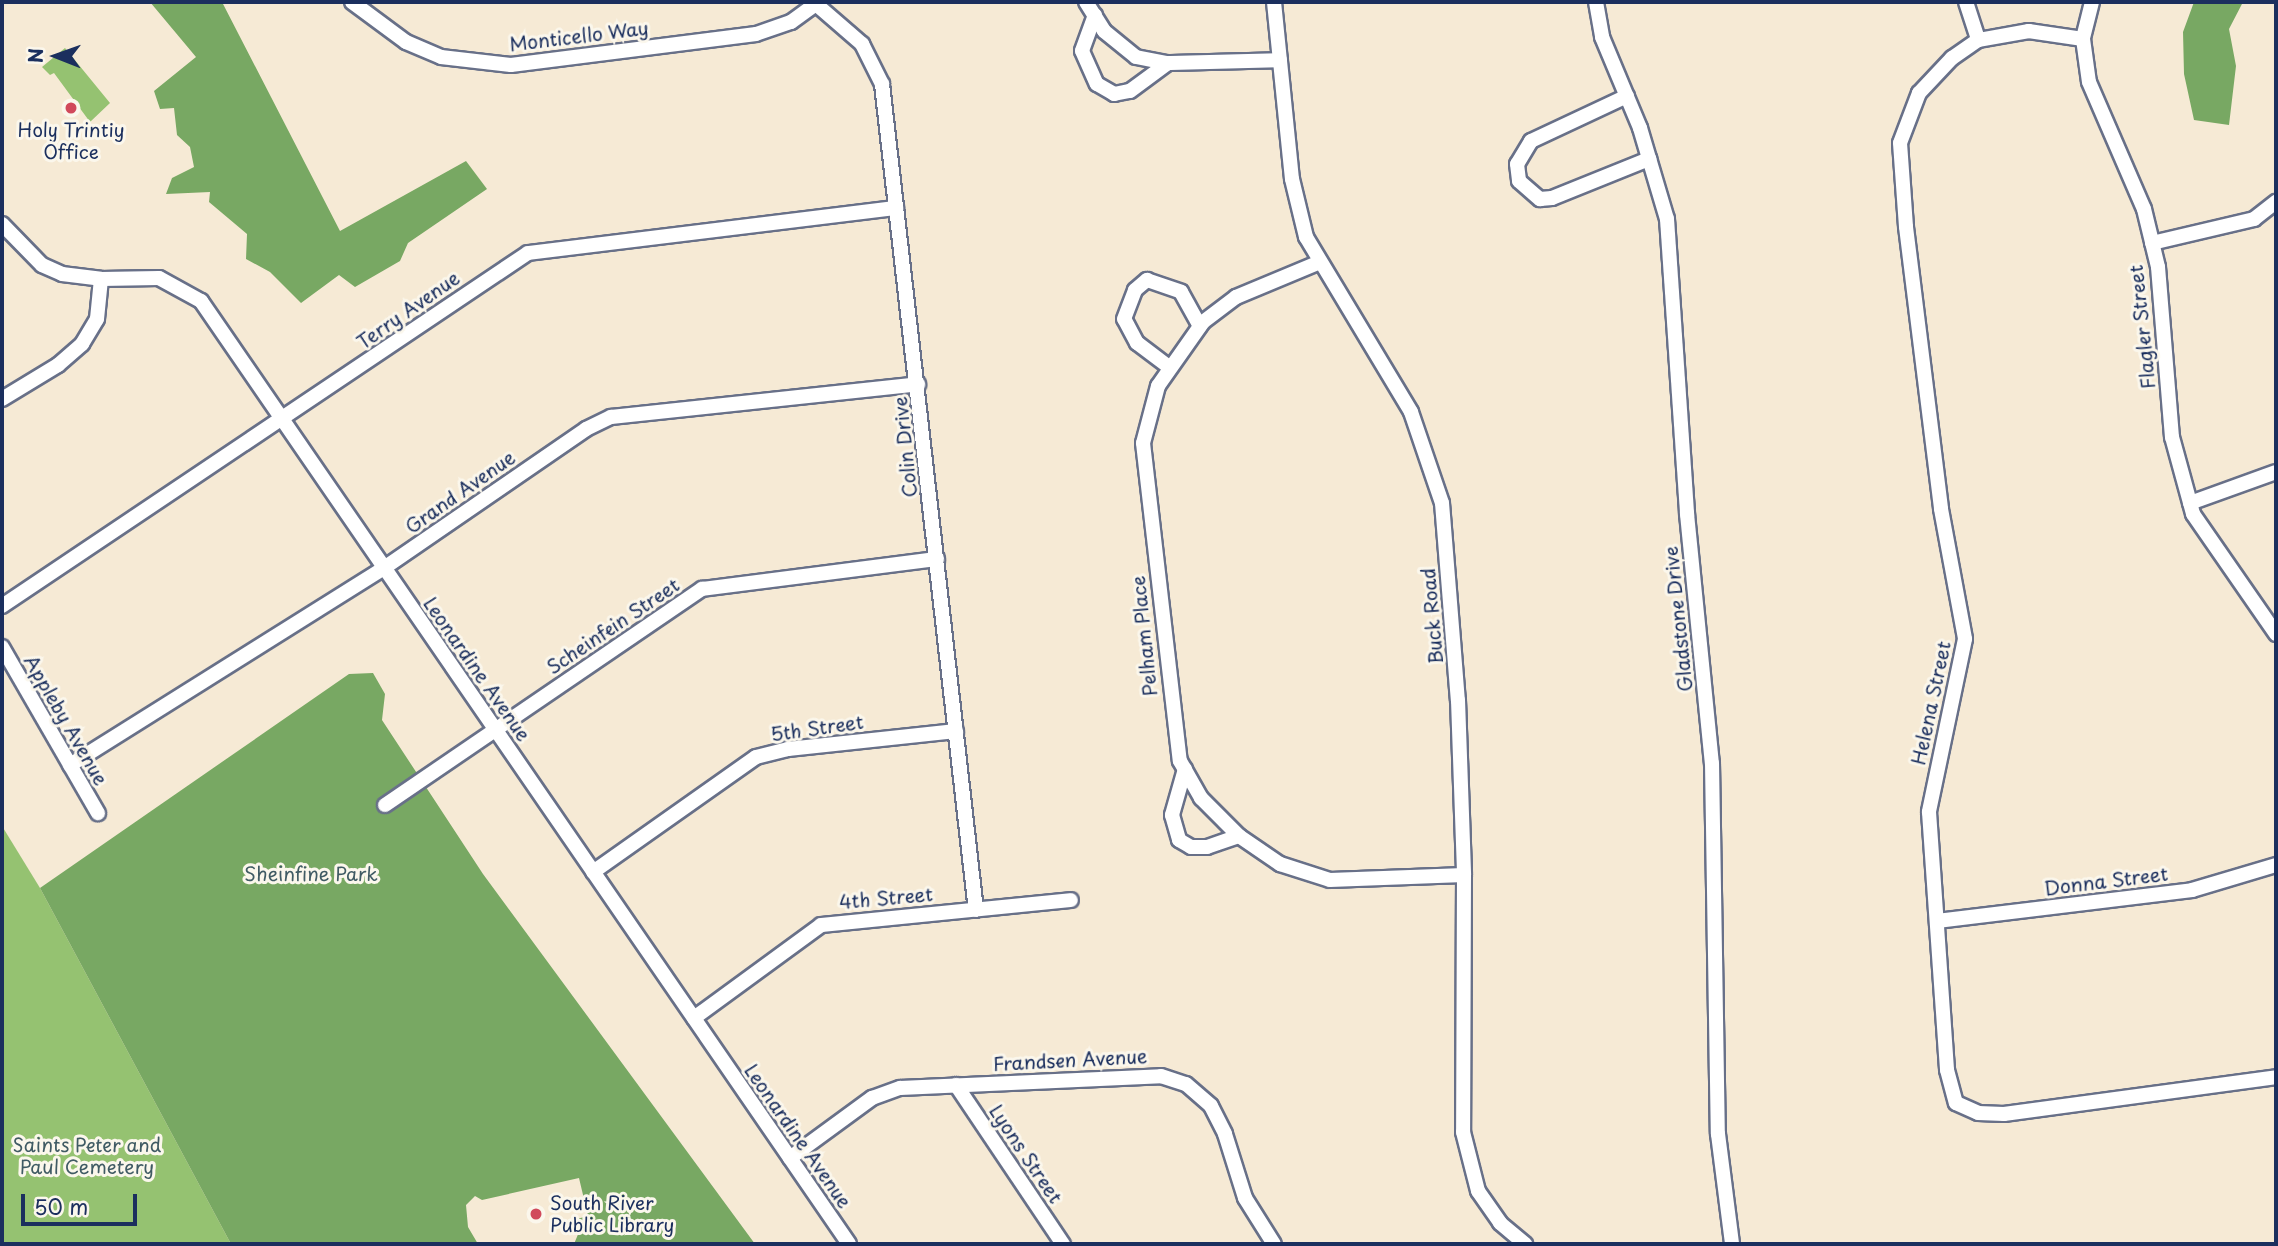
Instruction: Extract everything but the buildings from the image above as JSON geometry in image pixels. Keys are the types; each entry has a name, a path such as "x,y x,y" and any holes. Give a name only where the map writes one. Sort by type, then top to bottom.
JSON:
{"street":[{"name":"Monticello Way","path":"352,2 406,42 441,57 511,65 756,34 790,22 818,3"},
{"path":"1086,2 1104,31 1136,57 1168,63 1280,60"},
{"name":"Buck Road","path":"1274,2 1292,179 1306,237 1411,412 1442,503 1458,700 1464,875 1463,1132 1478,1191 1500,1223 1524,1244"},
{"name":"Gladstone Drive","path":"1596,2 1602,37 1650,159 1667,219 1688,514 1712,763 1718,1134 1732,1244"},
{"path":"1966,2 1978,40"},
{"name":"Flagler Street","path":"2092,2 2083,39 2089,82 2144,209 2152,243 2172,438 2190,503 2276,634"},
{"name":"Colin Drive","path":"818,3 862,44 876,65 918,384 976,910"},
{"path":"1095,15 1082,51 1097,84 1114,94 1130,91 1168,63"},
{"name":"Helena Street","path":"2083,39 2029,31 1978,40 1952,58 1919,93 1900,144 1906,227 1940,496 1965,639 1929,812 1947,1070 1956,1103 1978,1113 2004,1114 2276,1077"},
{"path":"1627,96 1531,141 1517,164 1519,181 1540,199 1552,198 1650,159"},
{"path":"2152,243 2254,219 2276,202"},
{"name":"Terry Avenue","path":"2,606 285,420 528,253 896,208"},
{"name":"Leonardine Avenue","path":"2,224 42,265 62,274 101,279 136,275 159,278 201,301 849,1244"},
{"name":"Pelham Place","path":"1320,262 1236,297 1200,326 1158,386 1143,443 1171,700 1185,769 1201,798 1239,836 1280,864 1330,880 1464,875"},
{"path":"2,399 58,365 82,344 97,319 101,279"},
{"path":"1169,367 1137,343 1124,319 1135,290 1147,280 1181,292 1200,326"},
{"name":"Grand Avenue","path":"70,765 384,568 586,429 611,417 918,384"},
{"path":"2190,503 2276,472"},
{"name":"Scheinfein Street","path":"385,805 702,589 937,559"},
{"name":"Appleby Avenue","path":"2,647 98,813"},
{"name":"5th Street","path":"593,872 756,757 788,749 956,731"},
{"path":"1185,769 1172,815 1179,840 1191,847 1207,847 1239,836"},
{"name":"Donna Street","path":"1937,921 2192,890 2276,865"},
{"name":"4th Street","path":"694,1018 821,925 1071,901"},
{"name":"Frandsen Avenue","path":"790,1158 872,1098 900,1088 1161,1076 1186,1084 1211,1106 1225,1134 1245,1198 1274,1244"},
{"name":"Lyons Street","path":"956,1085 1063,1244"}],"green space":[{"path":"150,2 222,2 340,231 466,161 487,189 408,243 400,261 355,287 339,275 301,303 270,272 246,259 247,234 209,202 210,192 166,194 172,178 194,167 190,147 177,135 174,108 160,109 154,91 196,57"},
{"path":"2194,2 2243,2 2229,29 2236,66 2229,125 2194,120 2184,74 2183,32"},
{"path":"65,48 110,103 90,122 54,73 50,75 42,67"},
{"name":"Sheinfine Park","path":"373,673 385,694 382,720 483,874 755,1244 574,1244 579,1232 573,1220 588,1216 579,1178 482,1200 475,1196 466,1205 468,1227 478,1244 231,1244 40,888 349,674"},
{"name":"Saints Peter and Paul Cemetery","path":"2,826 40,888 231,1244 2,1244"}],"place":[{"name":"Holy Trintiy Office","path":"71,108"},
{"name":"South River Public Library","path":"536,1214"}]}
